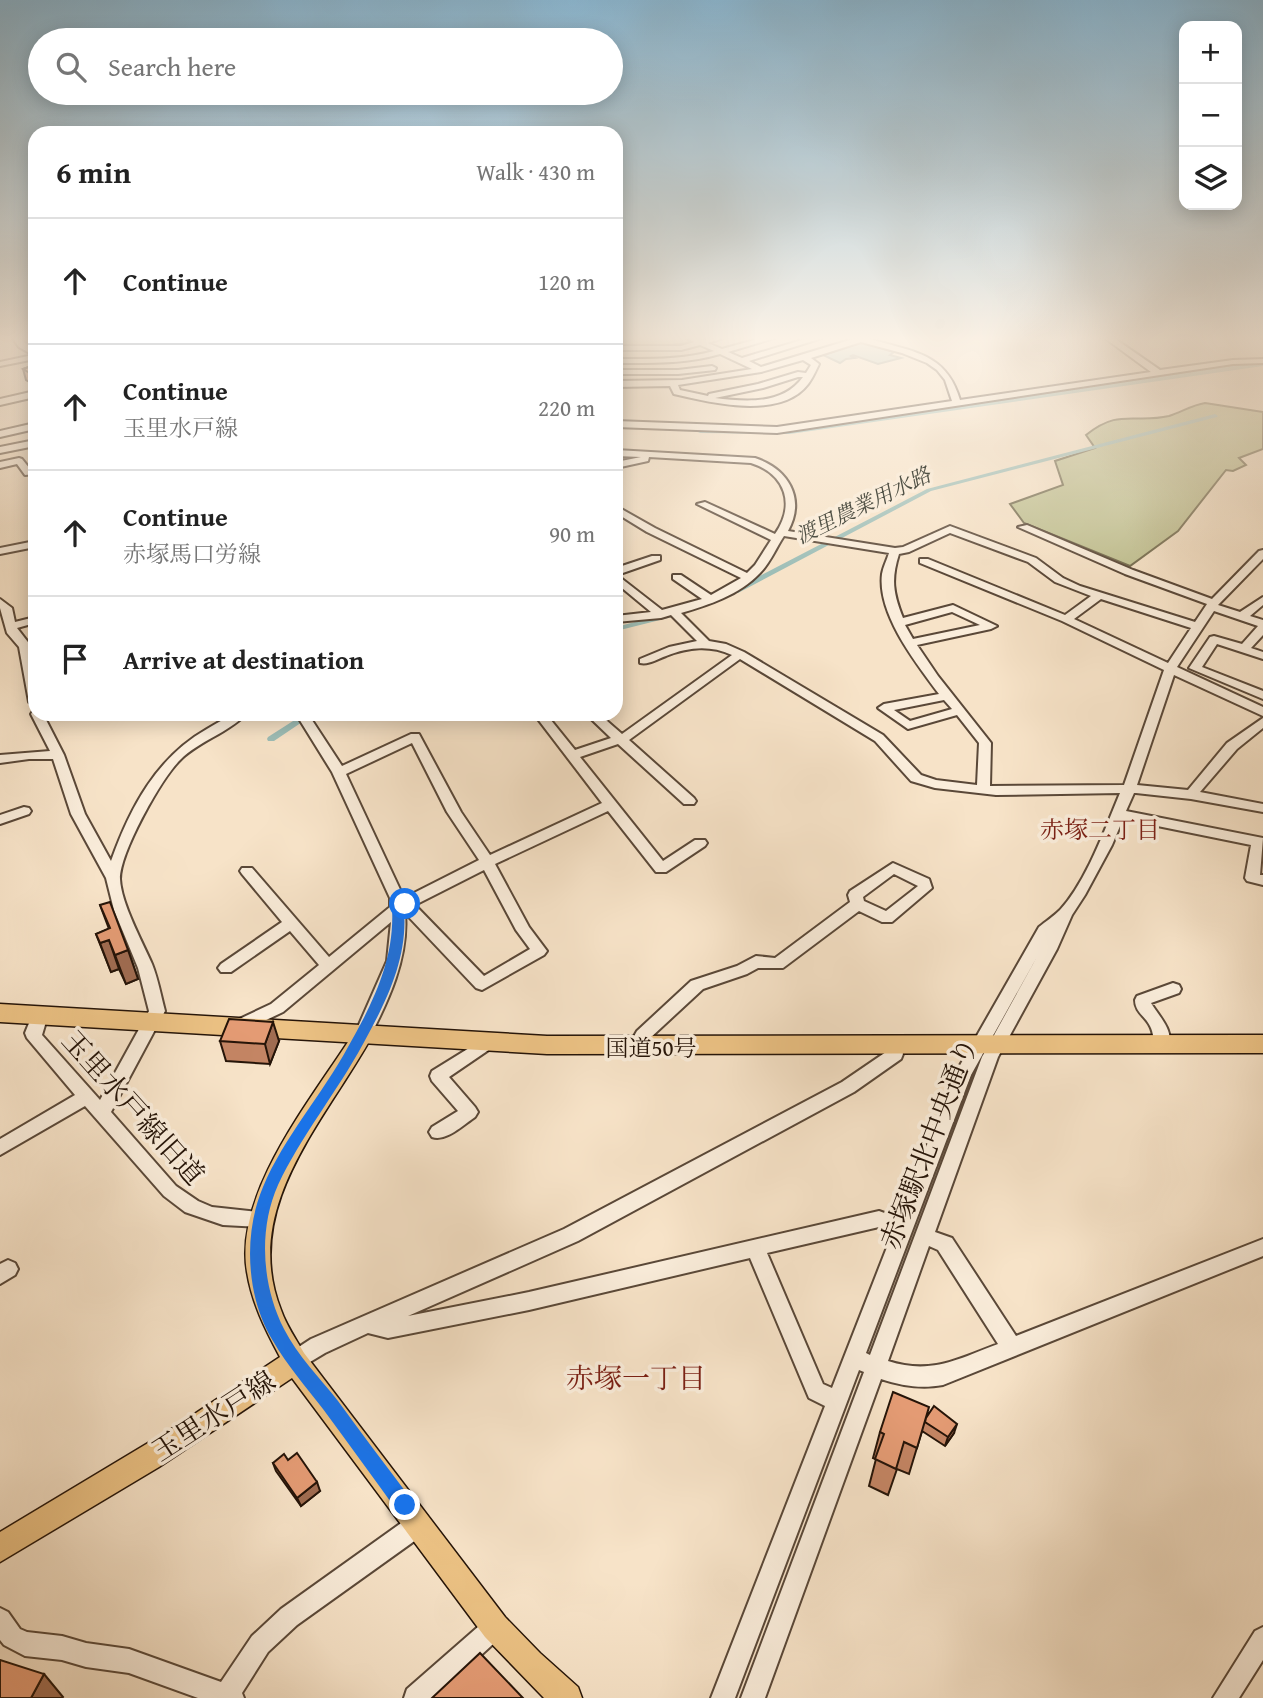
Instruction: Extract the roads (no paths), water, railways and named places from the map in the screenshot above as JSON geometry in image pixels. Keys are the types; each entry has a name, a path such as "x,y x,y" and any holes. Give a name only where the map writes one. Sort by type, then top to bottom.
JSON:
{"highway":[{"name":"国道50号","path":"0,1013 487,1043 636,1047 1263,1044"}],"main road":[{"name":"玉里水戸線","path":"0,1548 193,1430 256,1390 295,1361 278,1334 259,1280 257,1258 260,1219 279,1168 362,1036"},
{"path":"295,1361 495,1627 529,1664 567,1698"}],"street":[{"path":"623,424 777,430 879,415"},
{"path":"0,434 28,428"},
{"path":"0,450 28,444"},
{"path":"623,453 752,460 767,465 789,490 791,514 781,536 760,567 748,578 676,613 623,618"},
{"path":"623,463 659,455"},
{"path":"0,465 19,461 28,473"},
{"path":"0,472 23,467"},
{"path":"702,503 781,536 895,551 905,550 950,529 1032,560 1068,585 1197,626"},
{"path":"623,513 748,578"},
{"path":"1023,527 1263,626 1244,649"},
{"path":"0,551 28,545"},
{"path":"895,551 888,562 887,594 909,643 946,696 985,743 983,789"},
{"name":"赤塚駅北中央通り","path":"723,1698 963,1074 1017,1011 1065,913 1083,886 1119,814 1170,669 1212,605 1263,552"},
{"path":"623,570 656,558"},
{"path":"924,561 1066,619 1263,712"},
{"path":"677,577 709,599"},
{"path":"623,584 661,615"},
{"path":"1066,619 1099,596"},
{"path":"1242,616 1263,600"},
{"path":"0,602 6,608 19,643 25,646 28,663"},
{"path":"898,623 953,608 991,626 909,643"},
{"path":"676,613 704,642"},
{"path":"12,626 28,622"},
{"path":"1263,656 1214,639 1195,668 1263,695"},
{"path":"644,661 680,646 704,642 722,646 871,732 916,778 983,789 1129,789 1191,795 1263,808"},
{"path":"572,755 620,739 740,654"},
{"path":"946,696 884,708 908,725 960,711"},
{"path":"41,721 58,755 78,814 113,878 121,910 146,968 156,1011 102,1113"},
{"path":"113,878 129,828 172,762 200,737 228,721"},
{"path":"307,721 339,772 402,906 482,984 539,951 523,930 487,862 454,812 415,737 339,772"},
{"path":"545,721 661,869 700,843"},
{"path":"600,721 689,801"},
{"path":"1191,795 1232,746 1263,722"},
{"path":"0,759 58,755"},
{"path":"236,1028 277,1008 402,906 487,862 609,805"},
{"path":"0,820 24,811"},
{"path":"1119,814 1261,843 1252,878 1263,880"},
{"path":"247,871 329,967"},
{"path":"636,1047 643,1035 697,985 742,970 756,962 778,964 858,904"},
{"path":"362,1036 395,961 402,906"},
{"path":"226,968 291,923"},
{"path":"1163,1045 1159,1027 1143,1006 1143,1000 1173,989"},
{"name":"玉里水戸線旧道","path":"40,1016 33,1033 35,1038 182,1202 212,1217 260,1219"},
{"path":"438,1132 469,1112 438,1076 487,1043"},
{"path":"295,1361 318,1346 572,1235 848,1087 895,1054 893,1045"},
{"name":"赤塚駅北中央通り","path":"754,1698 941,1193 988,1045"},
{"path":"0,1148 88,1096"},
{"path":"922,1184 941,1193"},
{"path":"367,1324 388,1329 529,1301 879,1219 904,1228"},
{"path":"924,1236 945,1244 1012,1348"},
{"path":"854,1358 904,1378 928,1379 1263,1247"},
{"path":"756,1249 816,1391 837,1402"},
{"path":"0,1620 12,1637 25,1644 129,1661 230,1697 260,1644 289,1617 419,1524"},
{"path":"416,1698 495,1627"},
{"path":"1225,1698 1263,1639"}],"waterway":[{"path":"700,430 790,431 897,415"},
{"name":"渡里農業用水路","path":"735,591 929,490 1215,416"},
{"name":"渡里農業用水路","path":"623,627 669,615"},
{"name":"渡里農業用水路","path":"271,739 299,721"}],"district":[{"name":"赤塚二丁目","path":"1100,829"},
{"name":"赤塚一丁目","path":"636,1377"}]}
